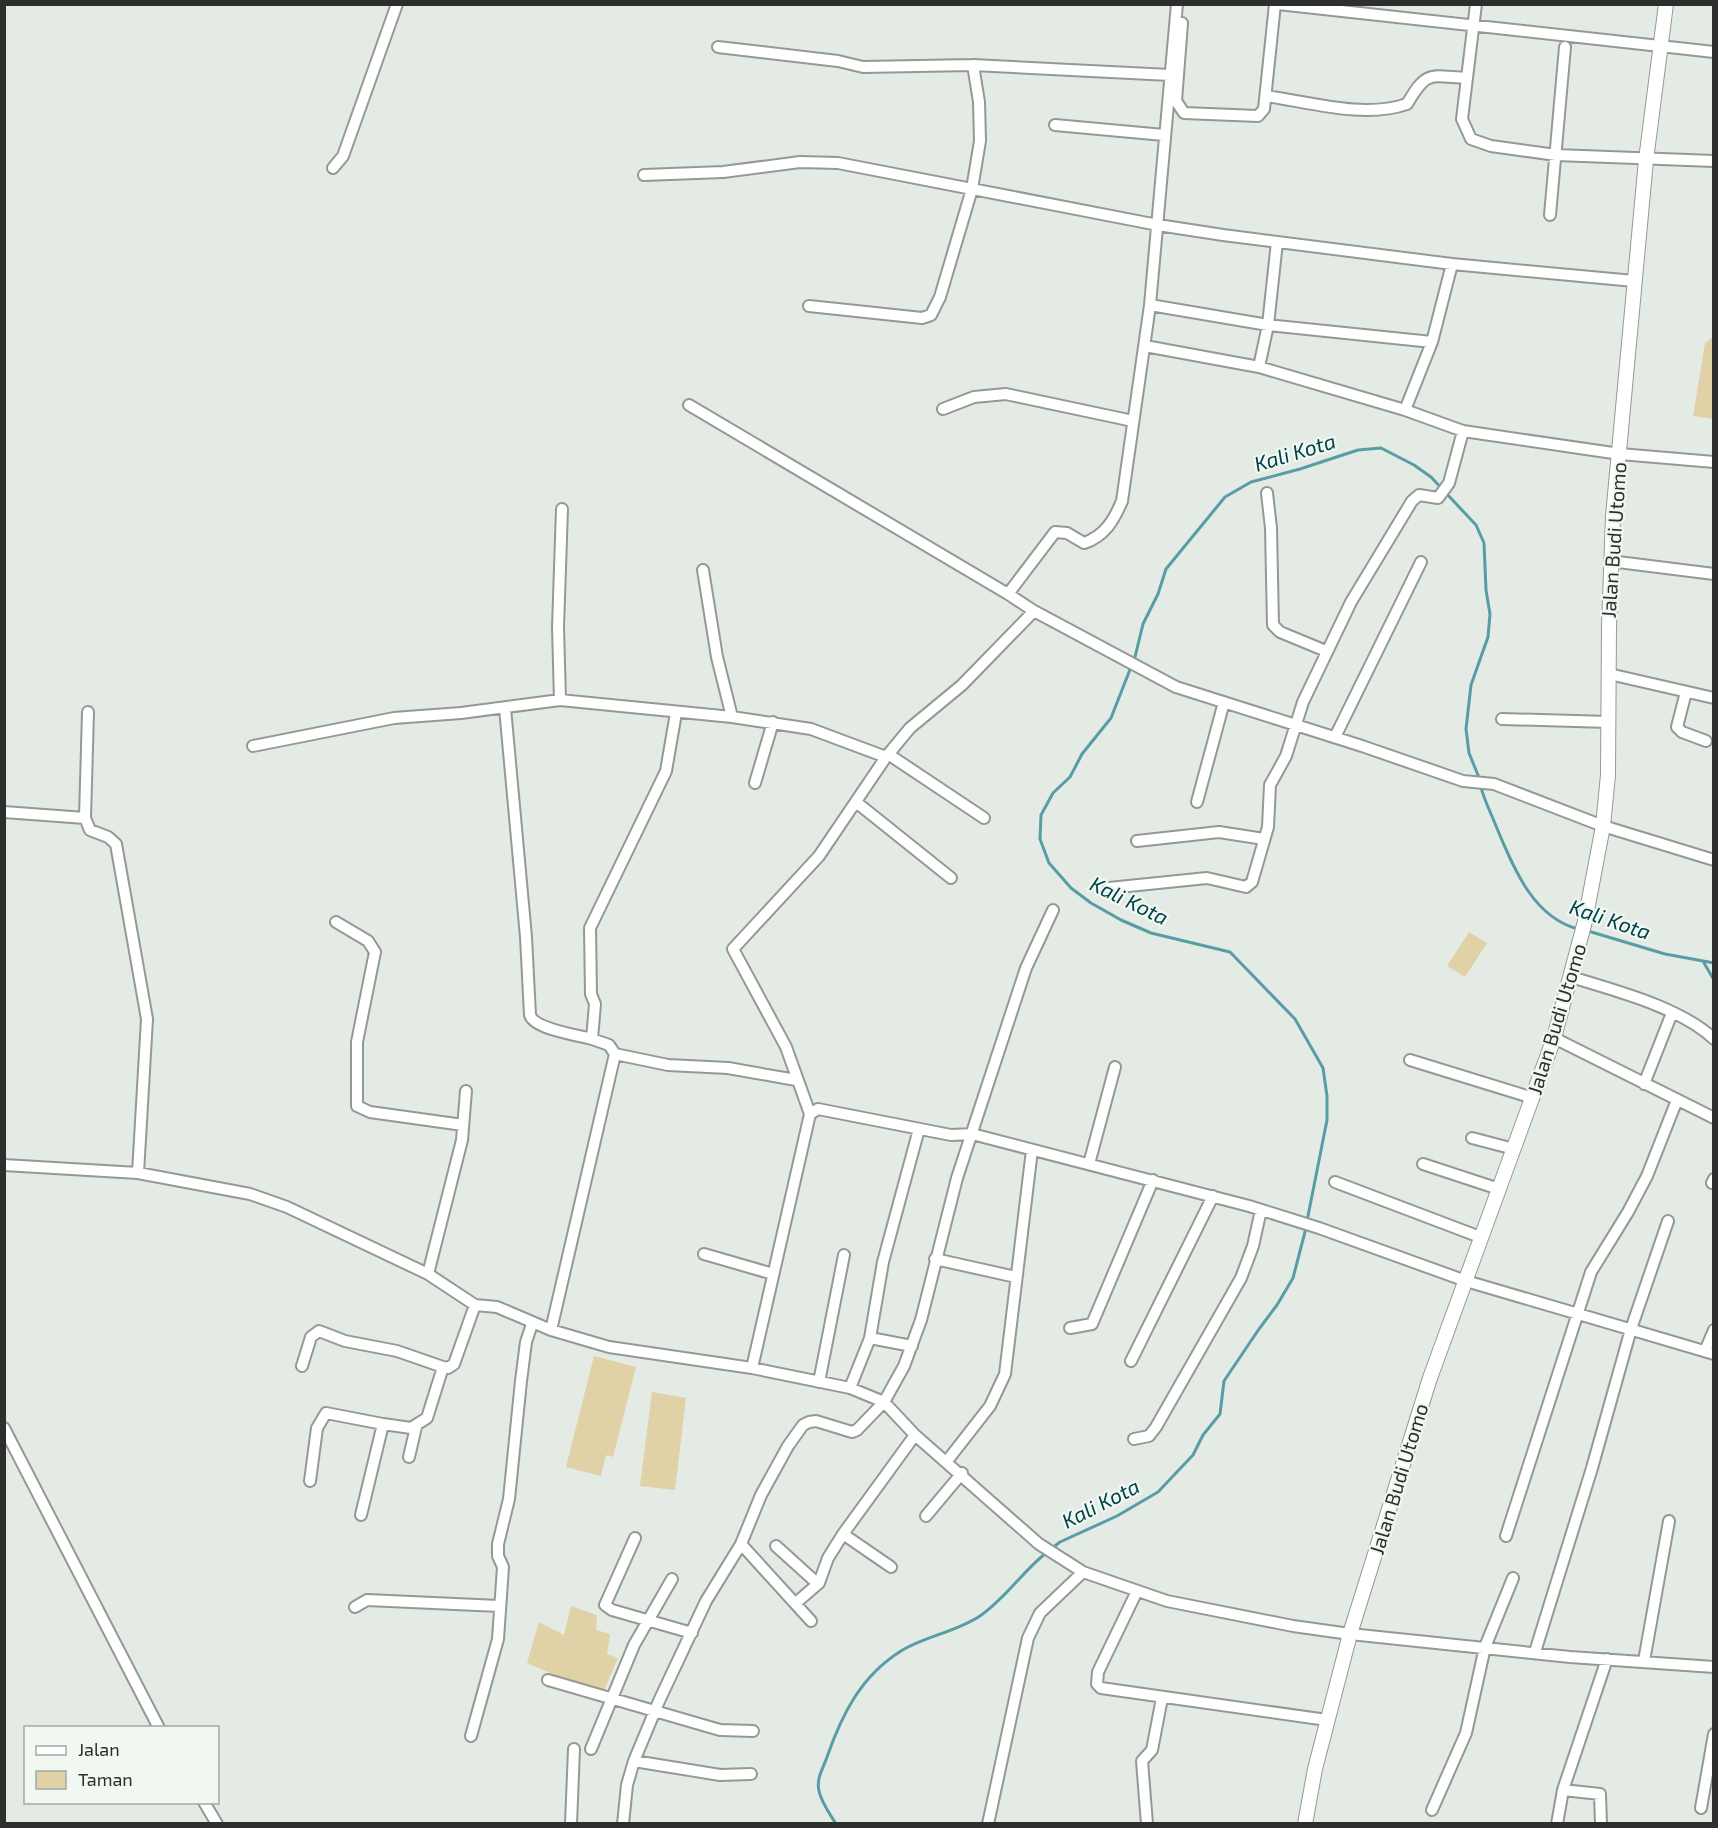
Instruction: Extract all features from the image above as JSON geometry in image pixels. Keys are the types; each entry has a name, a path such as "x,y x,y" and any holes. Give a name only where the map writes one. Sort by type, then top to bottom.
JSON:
{"street":[{"path":"333,168 343,156 397,4"},
{"path":"1008,594 1055,532 1067,533 1084,543 1101,535 1110,525 1122,501 1145,346 1177,4"},
{"path":"1184,4 1176,101 1184,113 1258,116 1264,109 1277,4 1713,52"},
{"path":"1476,4 1462,119 1471,140 1491,146 1556,155 1713,161"},
{"name":"Jalan Budi Utomo","path":"1305,1824 1315,1769 1350,1634 1430,1378 1554,1038 1582,938 1603,826 1609,722 1610,561 1646,160 1666,4"},
{"path":"718,47 838,61 863,67 974,65 1170,75"},
{"path":"1550,215 1565,47"},
{"path":"809,306 922,318 931,315 940,297 972,189 980,141 979,102 974,65"},
{"path":"1266,96 1362,109 1394,109 1407,104 1420,82 1427,78 1466,78"},
{"path":"1054,125 1164,135"},
{"path":"644,175 723,172 817,161 861,165 1158,225 1452,264 1634,281"},
{"path":"1259,367 1269,325 1277,242"},
{"path":"1405,410 1432,342 1452,264"},
{"path":"1149,305 1269,325 1432,342"},
{"path":"1145,346 1259,367 1405,410 1463,431 1620,454 1713,462"},
{"path":"943,409 974,397 1006,394 1133,422"},
{"path":"689,405 1034,611 1176,687 1471,783 1489,783 1603,826 1712,856"},
{"path":"1109,888 1207,878 1246,886 1252,882 1270,815 1270,785 1280,770 1294,725 1326,651 1351,602 1412,501 1419,495 1435,500 1449,483 1463,431"},
{"path":"1267,493 1271,528 1273,625 1280,632 1326,651"},
{"path":"560,700 558,627 562,509"},
{"path":"1610,561 1713,574"},
{"path":"1335,737 1421,562"},
{"path":"703,570 717,657 732,717"},
{"path":"810,1114 786,1047 733,949 819,856 887,756 910,728 962,685 1034,611"},
{"path":"1609,674 1713,698"},
{"path":"1686,692 1677,727 1682,732 1707,741"},
{"path":"253,746 394,718 505,708 560,700 732,717 811,729 887,756 984,818"},
{"path":"1197,802 1224,702"},
{"path":"505,708 532,1020 540,1025 609,1045 615,1054 668,1065 728,1068 796,1080"},
{"path":"88,712 85,818 90,830 108,837 116,844 147,1019 138,1173"},
{"path":"592,1039 595,1004 591,994 590,928 666,771 676,713"},
{"path":"1502,720 1609,722"},
{"path":"755,783 773,723"},
{"path":"856,802 951,878"},
{"path":"4,812 85,818"},
{"path":"1137,841 1219,832 1264,839"},
{"path":"623,1824 627,1785 634,1761 656,1712 658,1701 706,1601 741,1544 761,1495 803,1425 816,1421 852,1432 857,1430 884,1402 904,1366 912,1346 950,1199 1026,968 1053,910"},
{"path":"336,922 368,941 375,952 357,1042 357,1106 370,1112 463,1125"},
{"path":"1571,977 1672,1013 1703,1029 1713,1039"},
{"path":"1644,1084 1672,1013"},
{"path":"1554,1038 1713,1118"},
{"path":"551,1330 615,1054"},
{"path":"1410,1060 1533,1098"},
{"path":"1089,1164 1115,1067"},
{"path":"428,1274 463,1125 466,1091"},
{"path":"1506,1536 1591,1272 1647,1176 1677,1100"},
{"path":"752,1368 810,1114 814,1109 951,1135 972,1134 1213,1196 1319,1228 1466,1281 1709,1352 1713,1330"},
{"path":"850,1388 870,1338 884,1262 919,1129"},
{"path":"1472,1138 1514,1149"},
{"path":"947,1461 990,1406 1005,1374 1032,1150"},
{"path":"1423,1164 1498,1189"},
{"path":"4,1165 138,1173 271,1200 428,1274 475,1305 497,1307 532,1324 632,1351 752,1368 850,1388 884,1402 915,1435 962,1473 1039,1544 1083,1572 1137,1591 1208,1611 1350,1634 1713,1667"},
{"path":"1070,1328 1092,1324 1153,1180"},
{"path":"1335,1182 1480,1238"},
{"path":"1131,1361 1213,1196"},
{"path":"1134,1439 1149,1436 1156,1427 1241,1278 1253,1246 1261,1210"},
{"path":"1535,1652 1592,1468 1631,1329 1668,1221"},
{"path":"704,1254 773,1274"},
{"path":"819,1382 844,1255"},
{"path":"935,1259 1016,1277"},
{"path":"302,1366 312,1337 320,1331 345,1341 397,1351 448,1368 454,1364 475,1305"},
{"path":"471,1736 498,1639 503,1568 498,1556 498,1544 509,1499 524,1361 532,1324"},
{"path":"870,1338 912,1346"},
{"path":"409,1457 416,1427 427,1418 443,1367"},
{"path":"310,1480 315,1437 326,1413 383,1424 416,1427"},
{"path":"361,1515 383,1424"},
{"path":"4,1428 158,1726"},
{"path":"797,1602 818,1584 828,1558 843,1534 915,1435"},
{"path":"926,1516 962,1473"},
{"path":"1644,1661 1669,1521"},
{"path":"843,1534 891,1567"},
{"path":"635,1538 605,1605 612,1610 692,1633"},
{"path":"741,1544 797,1602 811,1620"},
{"path":"776,1546 818,1584"},
{"path":"988,1824 1028,1638 1040,1614 1083,1572"},
{"path":"1432,1809 1466,1733 1485,1647 1513,1578"},
{"path":"591,1749 634,1645 651,1620 672,1579"},
{"path":"1137,1591 1098,1672 1096,1684 1101,1688 1114,1692 1328,1720"},
{"path":"355,1607 367,1600 499,1606"},
{"path":"1557,1824 1563,1790 1607,1659"},
{"path":"548,1680 720,1730 753,1731"},
{"path":"1147,1824 1142,1761 1152,1750 1162,1698"},
{"path":"1701,1808 1713,1734"},
{"path":"571,1824 574,1749"},
{"path":"634,1761 720,1775 751,1774"},
{"path":"1563,1790 1600,1794 1601,1824"},
{"path":"205,1804 217,1824"}],"green space":[{"path":"1713,337 1713,419 1693,416 1705,343"},
{"path":"1469,932 1487,943 1465,977 1447,966"},
{"path":"594,1356 636,1367 613,1457 606,1455 601,1476 566,1467"},
{"path":"652,1392 686,1398 675,1490 640,1486"},
{"path":"571,1606 597,1615 596,1630 610,1634 607,1654 618,1658 602,1695 563,1686 564,1679 527,1663 539,1622 564,1635"}],"waterway":[{"name":"Kali Kota","path":"1134,661 1143,624 1158,594 1166,569 1225,497 1251,482 1358,450 1381,448 1414,465 1431,477 1476,525 1484,543 1486,590 1490,614 1488,637 1471,685 1466,729 1469,753 1480,780"},
{"name":"Kali Kota","path":"1131,667 1111,718 1082,754 1070,777 1053,793 1041,815 1040,839 1049,863 1071,888 1091,903 1151,933 1230,952 1295,1019 1323,1068 1327,1096 1327,1120 1307,1221"},
{"name":"Kali Kota","path":"1481,787 1517,873 1526,888 1548,913 1562,923 1578,929"},
{"name":"Kali Kota","path":"1588,931 1665,954 1714,963"},
{"path":"1704,963 1714,980"},
{"name":"Kali Kota","path":"1051,1549 1060,1542 1117,1516 1158,1492 1193,1455 1203,1435 1220,1414 1224,1381 1293,1278 1306,1228"},
{"name":"Kali Kota","path":"836,1824 820,1795 819,1778 846,1711 864,1684 887,1661 901,1651 971,1622 980,1616 1046,1553"}]}
